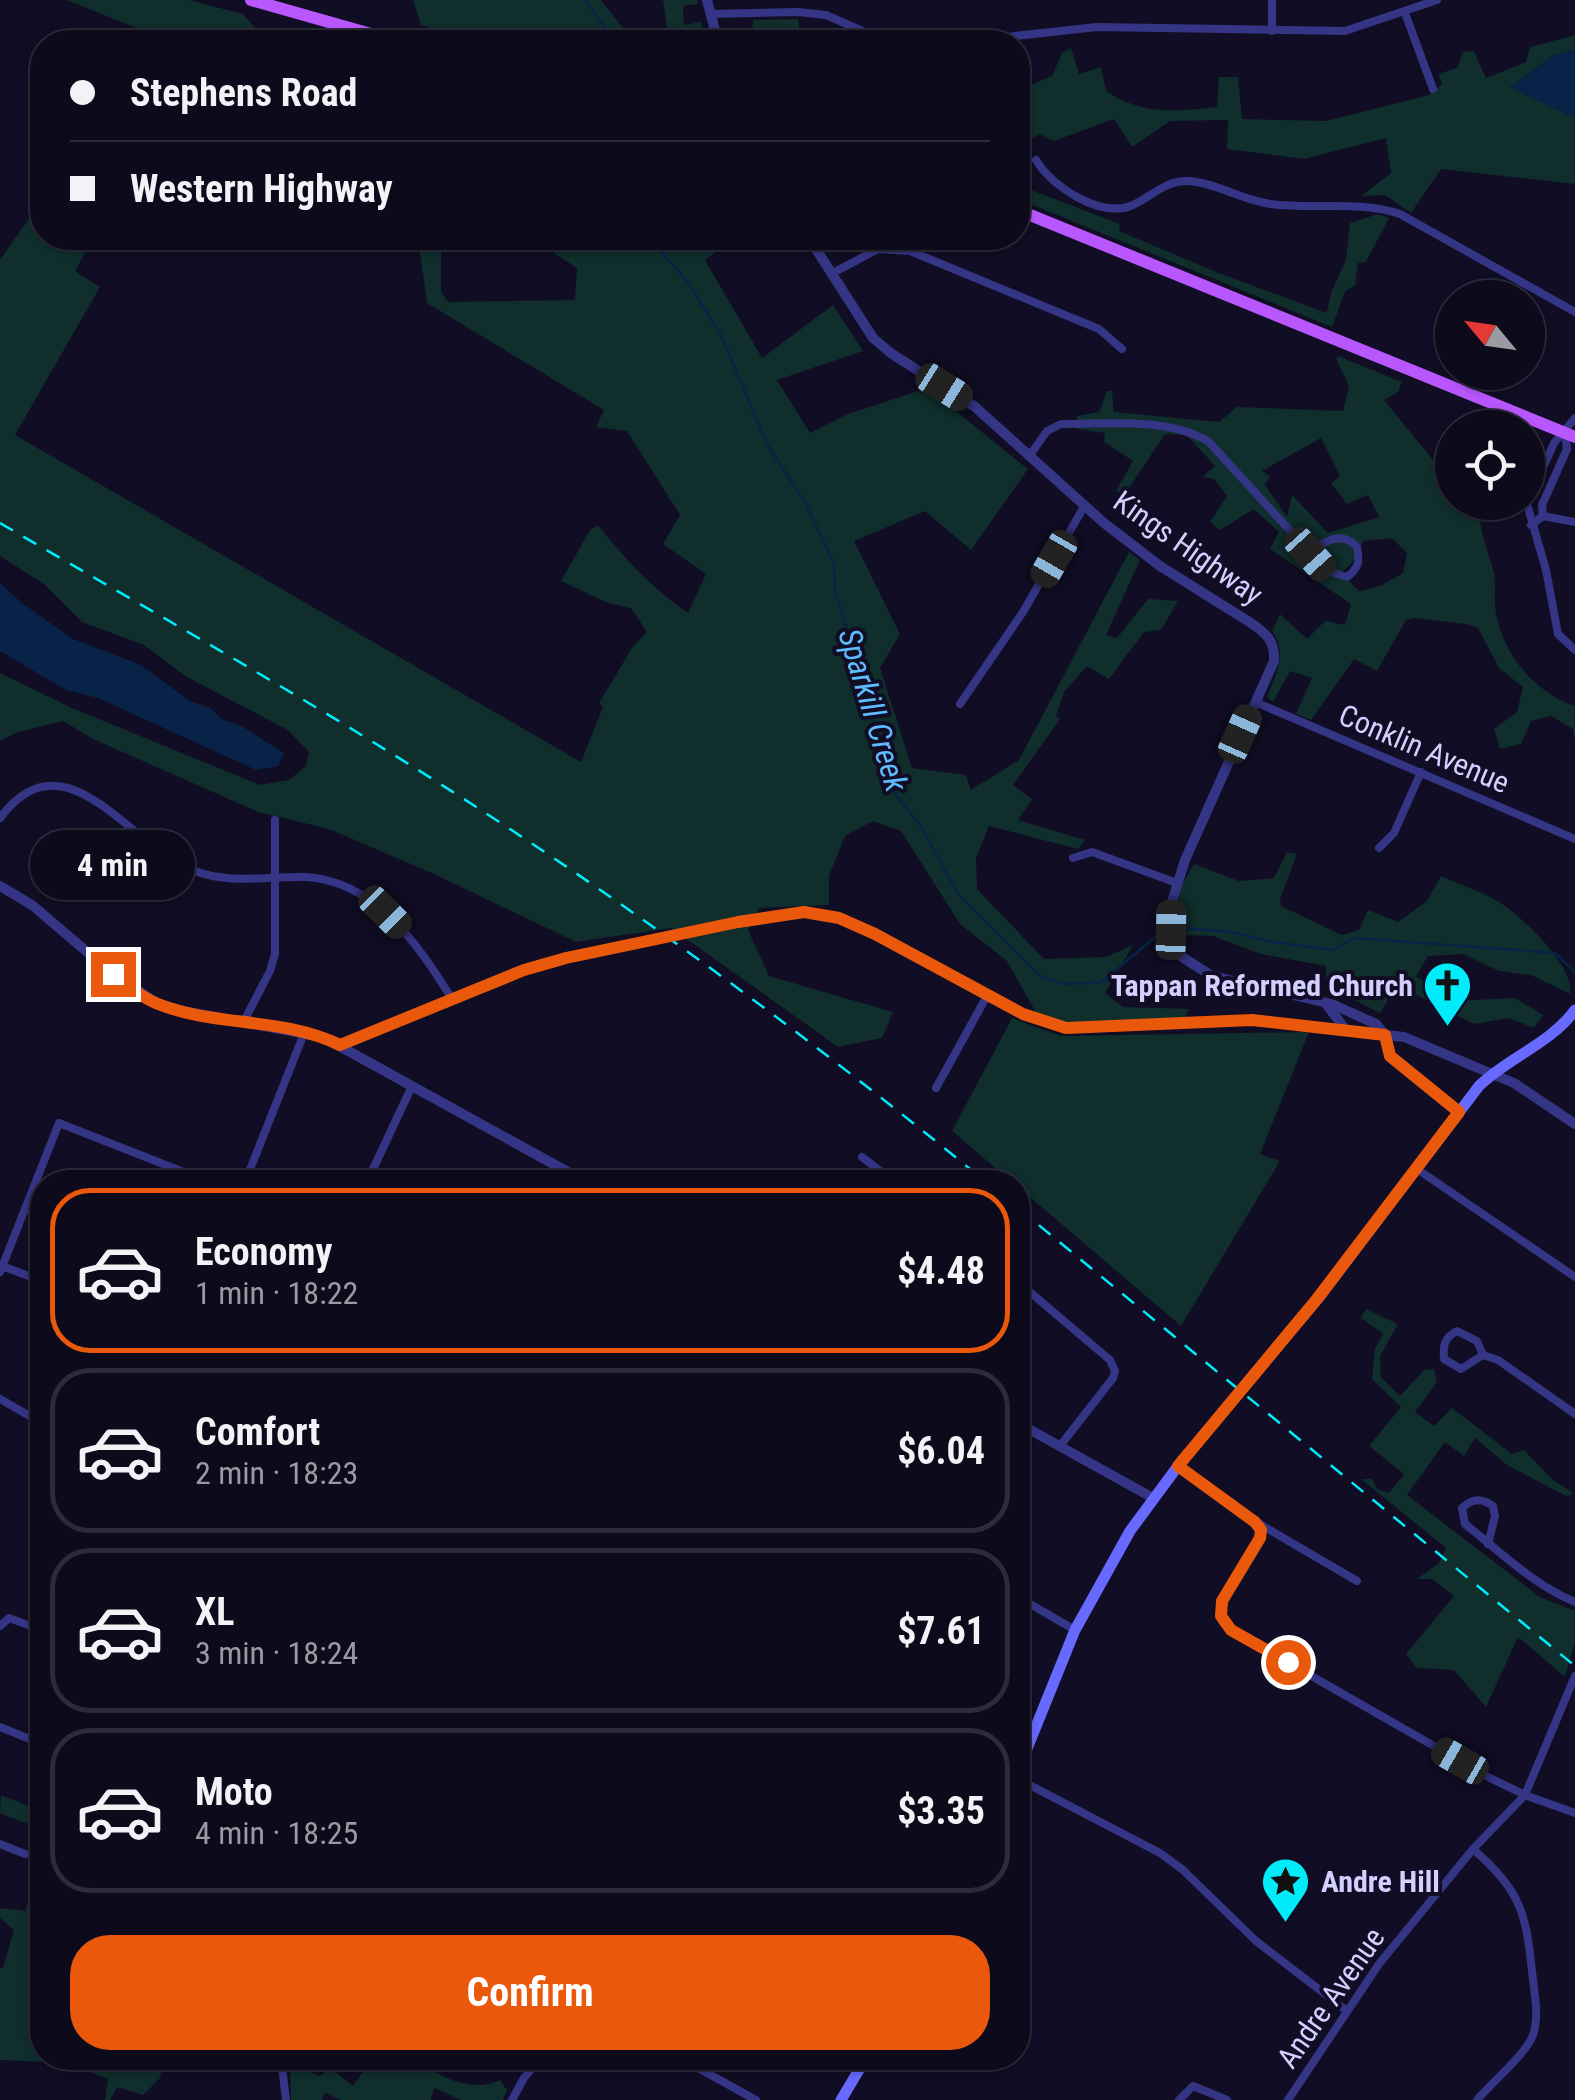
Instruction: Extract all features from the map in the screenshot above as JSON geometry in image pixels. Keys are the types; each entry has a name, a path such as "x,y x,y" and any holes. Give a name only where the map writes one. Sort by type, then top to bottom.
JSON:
{"main road":[{"path":"251,0 357,30"},
{"path":"1030,215 1570,435"},
{"path":"1030,1741 1075,1630 1110,1564 1153,1498 1317,1299 1459,1112 1493,1073 1548,1038 1575,1010"},
{"path":"841,2100 859,2070"}],"street":[{"path":"707,0 715,30"},
{"path":"1272,0 1272,31"},
{"path":"1030,35 1097,27 1345,32 1437,0"},
{"path":"710,14 798,12 826,15 862,30"},
{"path":"1405,13 1433,89"},
{"path":"1036,160 1046,178 1064,191 1118,209 1174,182 1192,181 1269,204 1379,208 1400,214 1575,312"},
{"name":"Kings Highway","path":"816,250 873,338 974,406 1160,566 1266,634 1275,646 1274,661 1177,883 1171,906 1171,930 1182,957 1195,968 1237,983 1322,1001 1376,1024 1385,1035 1404,1037 1493,1073 1575,1124"},
{"path":"831,274 876,250"},
{"path":"910,250 1099,328 1122,349"},
{"path":"1545,499 1567,448 1570,421 1575,418"},
{"path":"1030,454 1047,431 1061,424 1165,425 1188,430 1208,441 1310,554 1327,572 1347,577 1360,560 1357,546 1346,539 1323,542 1310,554"},
{"path":"1570,435 1554,443 1527,504 1546,570 1558,634 1575,650"},
{"path":"960,704 1023,612 1085,505"},
{"path":"1545,516 1575,522"},
{"path":"1531,525 1538,520"},
{"name":"Conklin Avenue","path":"1255,702 1575,840"},
{"path":"1379,848 1394,833 1421,772"},
{"path":"0,818 28,792 50,784 67,786 110,811 162,855 190,869 247,881 306,877 333,882 361,895 409,936 452,999"},
{"path":"244,1021 275,954 275,820"},
{"path":"1073,858 1092,852 1177,883"},
{"path":"0,886 48,917 134,990 158,1004 305,1031 340,1045 564,1170"},
{"path":"340,1045 524,970 738,922 804,912 839,918 1023,1014 1066,1028 1252,1020 1385,1035 1390,1056 1459,1112"},
{"path":"936,1088 988,994"},
{"path":"1322,1001 1336,1013 1345,1029"},
{"path":"250,1170 305,1031"},
{"path":"372,1170 412,1086"},
{"path":"41,1170 59,1124 178,1170"},
{"path":"862,1157 879,1170"},
{"path":"1417,1169 1575,1277"},
{"path":"30,1196 1,1269 30,1277"},
{"path":"1030,1292 1110,1360 1115,1371 1060,1446"},
{"path":"1483,1355 1461,1369 1444,1359 1443,1346 1448,1336 1457,1331 1477,1341 1483,1355 1498,1360 1575,1414"},
{"path":"0,1399 30,1416"},
{"path":"1030,1429 1153,1498"},
{"path":"1178,1466 1255,1522 1357,1582"},
{"path":"1488,1544 1495,1516 1493,1506 1484,1500 1474,1500 1462,1508 1465,1524 1488,1544 1529,1577 1575,1602"},
{"path":"1255,1522 1261,1530 1260,1538 1222,1601 1224,1624 1490,1778 1525,1796 1575,1813"},
{"path":"1030,1604 1075,1630"},
{"path":"0,1626 9,1618 30,1626"},
{"name":"Andre Avenue","path":"1288,2100 1379,1964 1473,1850 1525,1796 1575,1676"},
{"path":"0,1728 30,1739"},
{"path":"1030,1785 1160,1853 1256,1940 1347,2011"},
{"path":"0,1844 26,1854"},
{"path":"1473,1850 1506,1882 1522,1908 1536,2003 1535,2028 1528,2045 1476,2100"},
{"path":"282,2070 286,2100"},
{"path":"512,2100 531,2070"},
{"path":"702,2070 756,2100"},
{"path":"1179,2100 1193,2086 1227,2100"}],"green space":[{"path":"67,0 189,0 243,14 257,30 141,30"},
{"path":"413,0 601,0 625,30 438,30 421,25"},
{"path":"663,0 697,0 698,4 683,6 684,25 701,22 703,30 667,30"},
{"path":"798,19 800,30 752,30 753,20"},
{"path":"1575,35 1575,49 1553,56 1510,87 1575,118 1575,184 1441,169 1411,213 1385,195 1361,196 1391,173 1386,138 1304,159 1227,149 1228,120 1170,121 1132,147 1114,119 1054,141 1040,134 1030,140 1030,85 1052,76 1062,53 1071,48 1079,74 1101,67 1106,91 1134,105 1173,110 1217,107 1219,77 1238,77 1242,119 1326,121 1429,95 1442,84 1438,74 1457,68 1463,52 1474,51 1486,78 1526,62 1530,47"},
{"path":"1030,190 1120,224 1119,231 1216,272 1327,313 1346,260 1350,223 1378,214 1389,218 1366,262 1358,263 1355,285 1345,291 1332,327 1030,204"},
{"path":"30,217 30,250 86,250 75,271 100,287 15,435 581,762 603,707 599,703 632,648 647,632 631,608 608,603 561,581 590,530 598,525 640,572 688,613 706,574 663,544 680,515 627,431 596,427 604,410 427,303 420,250 441,250 441,291 448,302 575,300 577,268 549,250 718,250 705,260 762,358 833,305 863,351 777,380 810,433 848,414 927,388 1028,469 971,550 925,511 854,541 900,634 880,668 912,768 966,775 971,790 1019,760 1129,552 1140,560 1106,635 1117,638 1148,599 1178,601 1161,630 1144,632 1109,679 1087,666 1064,692 1056,716 1060,719 1013,785 1032,799 1018,820 1085,840 1078,849 989,826 976,858 977,889 1044,959 1106,957 1133,945 1105,993 1123,1007 1189,1009 1185,1018 1069,1023 1038,1016 1007,961 960,924 901,831 873,821 845,836 829,876 829,905 759,908 748,930 769,976 893,1012 882,1038 838,1047 671,928 576,942 329,829 258,812 93,739 63,721 18,732 0,741 0,673 72,708 260,785 289,780 306,766 309,752 288,730 185,676 144,645 82,622 44,584 0,556 0,260"},
{"path":"1338,356 1402,382 1398,392 1384,400 1435,462 1435,520 1480,520 1504,638 1532,680 1575,706 1575,741 1573,729 1551,716 1531,721 1521,744 1500,749 1494,729 1517,712 1523,687 1499,668 1478,628 1466,624 1406,620 1377,671 1354,659 1311,720 1296,714 1312,678 1290,671 1273,702 1267,697 1280,656 1272,631 1280,614 1307,639 1325,621 1345,625 1351,604 1270,549 1279,532 1254,509 1220,530 1210,522 1227,496 1214,479 1202,477 1215,466 1187,435 1165,434 1123,497 1116,491 1133,461 1104,442 1105,433 1077,429 1077,416 1099,412 1107,391 1112,391 1114,412 1219,422 1237,407 1343,411 1349,386","holes":["1321,438 1340,476 1331,483 1347,504 1368,495 1379,517 1328,533 1292,495 1287,517 1265,485 1270,476 1262,471","1392,538 1407,553 1403,573 1380,586 1359,591 1341,573 1352,563 1363,541"]},
{"path":"1287,852 1297,854 1280,899 1281,906 1342,935 1359,930 1368,910 1398,922 1427,901 1441,876 1492,898 1520,918 1556,956 1569,982 1570,994 1531,975 1499,971 1463,954 1428,956 1416,976 1453,1001 1515,998 1543,1015 1534,1028 1509,1018 1474,1024 1397,985 1380,1013 1326,985 1326,966 1261,954 1213,936 1186,935 1179,898 1194,864 1239,881 1274,878"},
{"path":"1012,1018 1061,1036 1309,1032 1260,1154 1280,1161 1181,1326 1030,1197 1030,1170 998,1170 952,1131"},
{"path":"1366,1309 1398,1324 1380,1356 1381,1377 1400,1396 1424,1370 1434,1369 1437,1382 1415,1412 1434,1426 1452,1408 1512,1454 1524,1450 1553,1480 1573,1493 1568,1497 1507,1465 1475,1438 1464,1456 1445,1442 1407,1495 1540,1597 1575,1611 1575,1642 1565,1677 1518,1637 1486,1707 1454,1670 1417,1668 1406,1654 1454,1596 1432,1579 1417,1579 1439,1563 1446,1548 1361,1479 1372,1479 1377,1489 1389,1493 1404,1474 1369,1446 1401,1407 1372,1379 1375,1348 1383,1334 1361,1318"},
{"path":"1,1795 30,1806 30,1825 0,1813"},
{"path":"30,1896 30,2061 0,2060 0,1968 14,1930 0,1918 0,1908 25,1911"},
{"path":"86,2070 161,2070 160,2078 143,2095 117,2087 110,2100 105,2100 108,2079"},
{"path":"290,2070 320,2076 333,2070 353,2086 364,2070 432,2070 471,2085 500,2080 507,2090 503,2100 461,2100 434,2088 431,2100 341,2100 325,2093 322,2100 291,2100"}],"water":[{"path":"1575,49 1575,118 1510,87 1553,56"},
{"path":"0,583 73,639 139,664 190,701 210,708 222,719 243,727 284,753 278,766 256,770 98,698 66,690 0,651"}],"waterway":[{"name":"Sparkill Creek","path":"586,0 607,30"},
{"name":"Sparkill Creek","path":"660,250 687,281 721,335 767,444 804,501 834,563 835,592 867,674 877,747 897,797 920,825 958,894 1040,976 1065,984 1101,982 1158,935 1171,930"},
{"name":"Sparkill Creek","path":"1179,928 1232,932 1333,950 1354,938 1555,953 1575,972"}],"railway":[{"path":"0,523 367,738 552,857 742,991 971,1170"},
{"path":"1030,1218 1575,1666"}],"place":[{"name":"Tappan Reformed Church","path":"1448,1028"},
{"name":"Andre Hill","path":"1286,1924"}],"route":[{"path":"113,974 158,1004 305,1031 340,1045 524,970 668,936 804,912 839,918 930,962 1023,1014 1066,1028 1252,1020 1385,1035 1390,1056 1459,1112 1317,1299 1178,1466 1261,1530 1222,1601 1221,1616 1231,1630 1288,1662"}]}
